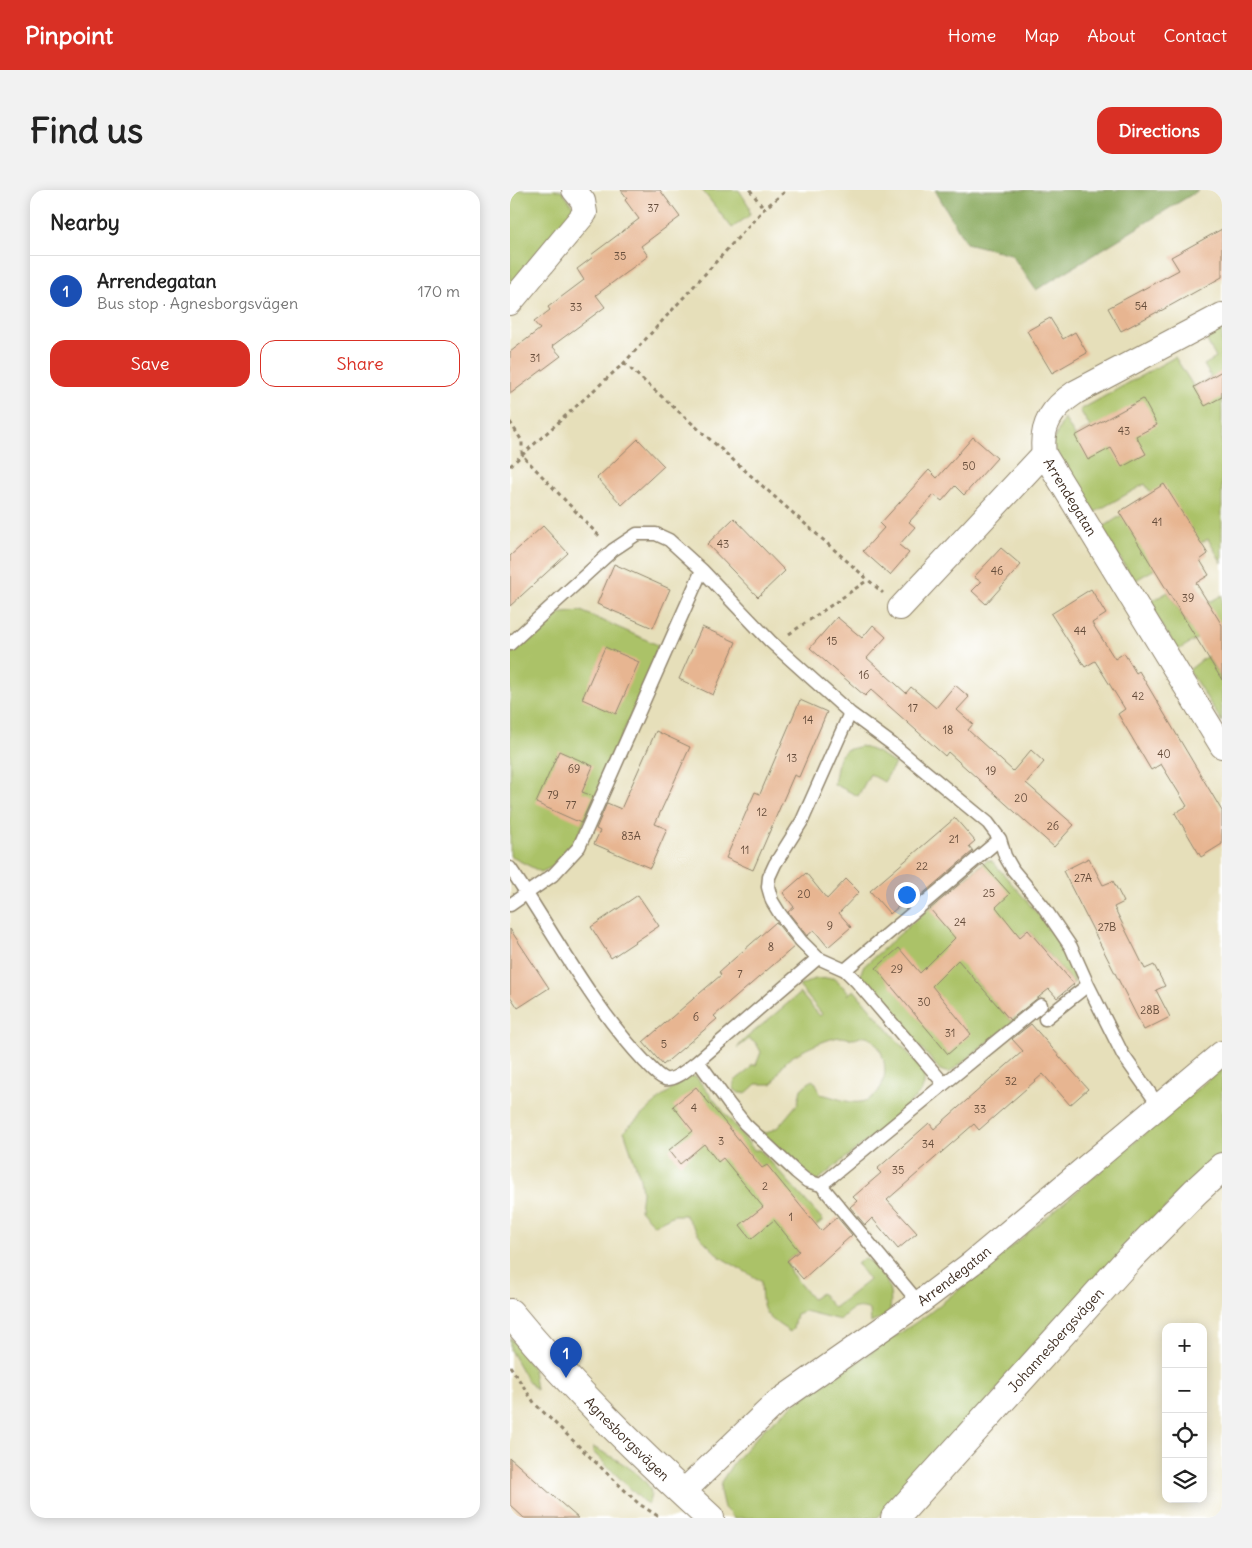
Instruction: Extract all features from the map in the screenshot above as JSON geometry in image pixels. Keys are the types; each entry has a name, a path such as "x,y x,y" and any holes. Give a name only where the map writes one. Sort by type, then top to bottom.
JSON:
{"street":[{"path":"510,303 585,213 583,201 574,190"},
{"name":"Arrendegatan","path":"1222,315 1076,392 1062,402 1052,414 1045,428 1042,443 1044,454 1222,746"},
{"path":"900,608 1044,454"},
{"name":"Arrendegatan","path":"682,1493 776,1403 920,1302 972,1263 1222,1054"},
{"name":"Johannesbergsvägen","path":"895,1518 1130,1258 1222,1167"},
{"name":"Agnesborgsvägen","path":"510,1312 546,1356 610,1424 710,1518"}],"lane":[{"path":"510,644 613,550 637,534 656,534 669,540 702,570 775,645 850,713 892,744 988,823 1000,839 1005,856 1013,870 1043,906 1072,947 1088,985 1123,1055 1159,1106"},
{"path":"510,905 553,875 579,847 702,570"},
{"path":"850,713 802,821 775,864 769,877 768,887 772,901 801,941 818,958 845,970 944,1084"},
{"path":"845,970 1000,839"},
{"path":"510,868 577,972 631,1047 659,1076 668,1080 674,1078 698,1061 818,958"},
{"path":"1045,1019 1088,985"},
{"path":"821,1185 1042,1005"},
{"path":"698,1061 728,1104 746,1124 796,1172 806,1180 821,1185 920,1302"}],"path":[{"path":"750,190 764,209"},
{"path":"510,466 624,363 764,209 787,190"},
{"path":"624,363 900,608"},
{"path":"510,422 522,441 522,455 613,550"},
{"path":"775,645 868,580"},
{"path":"510,1366 535,1404 639,1504 661,1518"}],"green space":[{"path":"510,190 561,190 573,206 574,212 510,293"},
{"path":"702,190 739,190 749,206 750,215 732,228"},
{"path":"935,190 1199,190 1036,290 1011,254 966,243"},
{"path":"1222,329 1222,563 1208,539 1134,581 1102,528 1152,495 1145,484 1095,512 1052,444 1064,418 1075,436 1090,427 1080,410 1175,357 1194,387 1211,377 1204,365 1216,358 1205,337"},
{"path":"1168,592 1190,628 1214,614 1208,603 1222,595 1222,624 1178,650 1148,603"},
{"path":"581,611 658,645 650,671 575,843 554,866 541,872 510,856 510,655 555,614"},
{"path":"1207,656 1222,680 1222,722 1189,670"},
{"path":"861,746 879,753 895,764 884,782 870,774 858,796 834,784 839,757 846,750"},
{"path":"987,860 992,861 1046,924 1058,941 1073,972 1074,984 1028,930 973,977 1011,1021 1016,1017 1017,1019 949,1073 940,1070 860,976 863,967"},
{"path":"833,978 849,992 847,995 854,990 921,1068 924,1084 921,1092 892,1120 817,1181 755,1131 767,1133 778,1127 798,1103 801,1089 812,1080 816,1083 820,1094 856,1102 871,1098 878,1092 883,1083 885,1073 882,1053 877,1045 866,1036 853,1039 842,1037 830,1039 814,1045 789,1059 772,1084 756,1084 746,1093 739,1093 734,1089 734,1082 752,1065 756,1065 761,1052 756,1043 749,1039 737,1048 745,1039 800,993 820,1016 822,1014 799,986 815,979"},
{"path":"1222,1068 1222,1153 1170,1203 898,1498 877,1518 734,1518 724,1508 720,1491 721,1482 734,1462 764,1429 793,1405 927,1315 1002,1255"},
{"path":"689,1076 696,1077 754,1150 760,1150 823,1220 800,1239 805,1246 787,1261 791,1273 812,1299 821,1293 834,1308 869,1280 857,1264 864,1258 878,1267 887,1281 891,1297 889,1314 871,1323 870,1310 865,1308 853,1309 840,1320 804,1311 796,1314 793,1329 790,1332 769,1317 763,1307 761,1281 720,1257 702,1239 685,1215 674,1215 654,1225 640,1210 642,1192 640,1178 624,1131 663,1096"},
{"path":"510,1337 533,1369 536,1390 526,1378 510,1350"},
{"path":"593,1447 640,1476 651,1491 648,1504 593,1452"}],"building":[{"path":"621,190 660,190 680,217 641,246 648,256 596,295 605,307 552,346 561,356 510,394 510,352 540,329 534,322 550,310 548,307 584,280 577,269 593,257 591,255 639,219 625,200 627,198"},
{"path":"1222,229 1222,277 1121,331 1108,308 1179,270 1171,257"},
{"path":"1050,318 1063,339 1075,332 1087,353 1052,373 1027,331"},
{"path":"1222,371 1222,397 1205,406 1194,387"},
{"path":"1143,399 1157,425 1136,436 1146,454 1122,467 1111,448 1088,460 1075,436"},
{"path":"973,437 997,458 964,495 955,486 942,501 934,495 909,522 915,527 899,545 909,553 890,575 863,551 884,528 880,524 929,470 937,478"},
{"path":"638,439 664,466 622,505 597,478"},
{"path":"1164,484 1208,554 1200,560 1209,575 1196,583 1222,625 1222,680 1119,512"},
{"path":"734,518 785,571 758,597 707,544"},
{"path":"543,526 568,553 510,606 510,556"},
{"path":"1001,548 1021,565 986,604 972,591 981,582 974,577"},
{"path":"614,564 670,589 653,628 597,604"},
{"path":"1091,589 1106,614 1092,623 1115,659 1124,653 1136,673 1139,671 1222,811 1222,844 1201,857 1175,813 1187,806 1161,764 1151,770 1118,714 1125,709 1095,661 1085,667 1051,614"},
{"path":"837,617 862,638 873,625 886,637 867,658 906,693 911,687 936,708 955,685 969,697 957,710 973,724 968,730 1013,771 1031,750 1044,762 1026,783 1074,825 1054,847 948,752 945,756 871,690 865,696 810,648"},
{"path":"702,627 736,642 713,695 679,679"},
{"path":"605,647 639,662 616,714 582,699"},
{"path":"800,700 827,712 799,777 794,775 753,870 726,858 755,792 760,794"},
{"path":"656,731 690,747 655,824 667,829 650,868 594,844 600,831 596,829 607,803 621,809"},
{"path":"559,751 593,766 582,792 593,796 581,823 536,803"},
{"path":"955,818 975,841 969,846 973,851 919,897 915,892 890,914 870,891"},
{"path":"1089,858 1103,885 1113,881 1124,902 1114,907 1145,969 1154,965 1165,986 1156,990 1170,1017 1144,1030 1063,871"},
{"path":"983,864 1010,894 996,907 1020,937 1028,930 1074,984 1057,998 1049,989 1010,1020 958,960 932,986 971,1034 948,1054 876,968 899,948 920,973 955,938 930,909"},
{"path":"806,873 827,899 846,879 859,892 839,913 851,927 828,947 814,930 807,936 788,912 794,907 783,893"},
{"path":"638,895 659,926 611,958 591,927"},
{"path":"776,922 795,946 714,1016 717,1019 663,1065 643,1042 721,975 719,972"},
{"path":"510,929 549,988 518,1008 510,996"},
{"path":"1031,1024 1088,1089 1070,1105 1043,1074 979,1130 974,1124 887,1200 917,1233 898,1249 872,1218 865,1225 850,1207 857,1201 853,1197 881,1173 877,1169 929,1123 934,1129 1023,1051 1012,1039"},
{"path":"696,1087 762,1168 767,1165 821,1231 837,1217 852,1235 803,1279 787,1261 799,1251 774,1220 751,1239 740,1225 763,1207 723,1158 718,1162 704,1144 680,1164 669,1150 693,1131 673,1106"},
{"path":"510,1458 578,1518 524,1518 510,1505"}],"place":[{"name":"Arrendegatan","path":"566,1378"}]}
